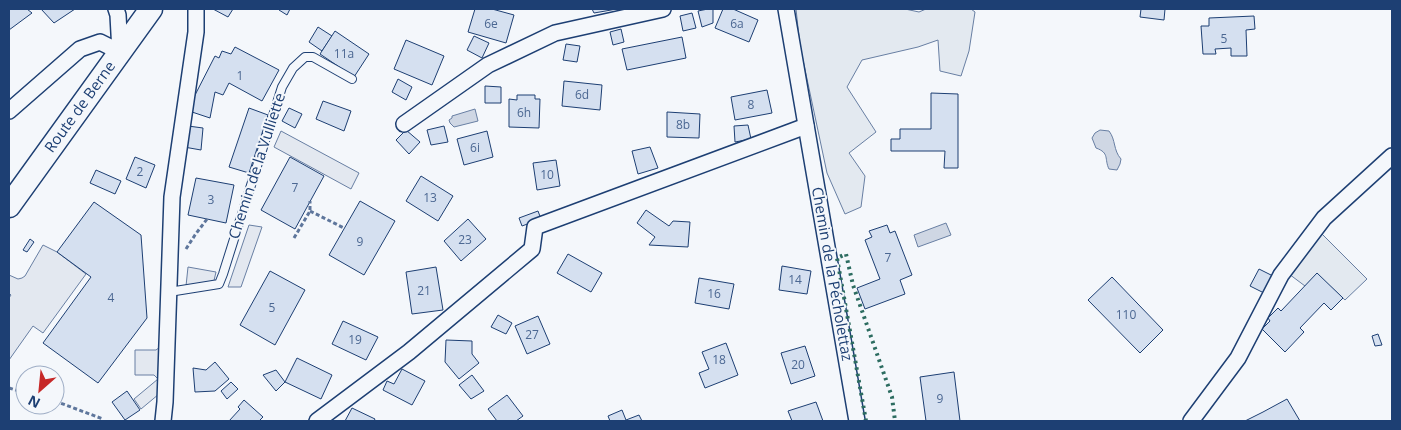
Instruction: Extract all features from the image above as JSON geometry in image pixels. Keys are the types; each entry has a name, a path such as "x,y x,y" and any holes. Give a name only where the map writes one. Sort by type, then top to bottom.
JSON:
{"main road":[{"name":"Route de Berne","path":"9,206 151,9"}],"street":[{"path":"9,112 80,49 100,42 120,52 116,9"},
{"path":"164,421 172,197 196,32 196,9"},
{"path":"404,124 488,65 555,33 663,9"},
{"name":"Chemin de la Pécholettaz","path":"786,9 857,421"},
{"path":"318,421 409,352 532,250 535,228 806,126"},
{"path":"1191,421 1238,358 1281,275 1324,218 1392,156"}],"lane":[{"name":"Chemin de la Vulliette","path":"169,292 219,284 282,87 292,68 305,57 313,58 352,79"}],"path":[{"path":"294,238 310,211 310,201"},
{"path":"310,211 344,228"},
{"path":"185,257 186,250 194,234 207,219"},
{"path":"65,405 104,419"}],"shaded area":[{"path":"796,9 905,9 919,12 926,9 971,9 975,12 969,51 961,76 940,71 938,40 918,47 862,60 847,87 876,132 849,153 865,176 861,207 845,214 827,173 800,46"},
{"path":"475,109 478,121 454,127 450,123 449,120 452,116"},
{"path":"1100,130 1109,131 1113,138 1121,159 1117,170 1109,169 1105,154 1096,148 1092,138"},
{"path":"281,131 359,173 351,189 274,147"},
{"path":"946,223 951,235 918,247 914,235"},
{"path":"249,225 262,227 241,287 228,287"},
{"path":"1319,231 1367,279 1345,300 1317,274 1305,286 1289,274"},
{"path":"43,245 57,252 86,274 43,333 33,326 9,360 9,298 11,295 9,293 9,275 18,279 25,276"},
{"path":"188,267 216,272 212,289 186,286"},
{"path":"160,347 159,394 141,409 134,399 158,379 154,375 135,375 135,350 156,350"}],"building":[{"path":"9,9 27,9 32,13 9,30"},
{"path":"41,9 75,9 54,23"},
{"path":"213,9 233,9 228,17"},
{"path":"279,9 290,9 287,15"},
{"path":"475,9 492,9 514,15 506,43 468,32"},
{"path":"592,9 617,9 594,13"},
{"path":"713,9 713,23 702,27 698,11"},
{"path":"723,9 733,9 758,20 749,42 715,28"},
{"path":"1141,9 1165,9 1164,20 1140,17"},
{"path":"692,13 696,28 683,31 680,16"},
{"path":"1254,16 1255,29 1246,30 1247,56 1231,56 1231,48 1215,49 1216,54 1203,54 1201,26 1209,26 1209,18"},
{"path":"318,27 332,36 322,51 309,42"},
{"path":"621,29 624,42 613,45 610,32"},
{"path":"335,31 369,54 354,77 320,54"},
{"path":"474,36 489,43 482,58 467,50"},
{"path":"682,37 686,58 627,70 622,49"},
{"path":"406,40 444,56 432,85 394,69"},
{"path":"566,44 580,46 577,62 563,60"},
{"path":"235,47 279,70 262,101 229,83 223,95 215,92 210,118 192,112 194,97 215,56 219,58 222,51 231,54"},
{"path":"398,79 412,87 406,100 392,92"},
{"path":"564,81 602,85 600,110 562,106"},
{"path":"485,86 501,87 501,103 485,103"},
{"path":"767,90 772,113 735,120 731,97"},
{"path":"931,93 958,94 958,168 944,168 945,151 891,151 891,139 900,139 900,129 931,129"},
{"path":"517,95 535,95 535,99 540,99 539,128 509,127 509,99 517,100"},
{"path":"323,101 351,111 344,131 316,119"},
{"path":"249,108 268,115 249,173 229,167"},
{"path":"289,108 302,114 295,128 282,121"},
{"path":"667,112 700,114 699,138 667,137"},
{"path":"748,125 751,139 735,142 734,126"},
{"path":"188,126 203,128 201,150 184,147"},
{"path":"444,126 448,142 431,145 427,130"},
{"path":"406,130 420,142 409,154 396,140"},
{"path":"487,131 493,157 464,165 457,139"},
{"path":"650,147 658,168 638,174 632,151"},
{"path":"135,157 155,165 146,188 126,179"},
{"path":"290,157 324,176 295,229 261,210"},
{"path":"556,160 560,186 537,190 533,163"},
{"path":"96,170 121,181 115,194 90,183"},
{"path":"421,176 453,196 438,221 406,201"},
{"path":"196,178 234,185 226,223 188,215"},
{"path":"360,201 395,221 364,275 329,255"},
{"path":"94,202 141,235 147,318 98,383 43,343 91,277 57,252"},
{"path":"646,210 669,226 673,221 690,222 688,247 649,245 655,237 637,223"},
{"path":"538,211 541,219 522,226 519,218"},
{"path":"468,219 486,239 461,261 444,241"},
{"path":"887,225 890,233 895,231 912,275 900,280 905,294 865,309 857,288 880,279 865,240 872,237 869,231"},
{"path":"30,239 34,242 27,252 23,250"},
{"path":"568,254 602,273 591,292 557,273"},
{"path":"782,266 811,271 807,294 779,290"},
{"path":"436,267 443,310 412,314 406,272"},
{"path":"1259,269 1273,276 1264,293 1250,286"},
{"path":"270,271 305,290 275,345 240,325"},
{"path":"1317,273 1343,298 1331,310 1324,303 1300,328 1304,332 1285,352 1262,329 1270,321 1268,318 1278,308 1281,311"},
{"path":"1112,277 1163,330 1140,353 1088,300"},
{"path":"699,278 734,284 729,309 695,303"},
{"path":"498,315 512,323 506,334 491,327"},
{"path":"538,316 550,344 527,354 515,326"},
{"path":"343,321 378,337 366,360 332,344"},
{"path":"1378,334 1382,345 1375,346 1372,336"},
{"path":"446,340 472,341 472,354 479,363 459,379 445,362"},
{"path":"726,343 738,375 705,388 699,373 709,369 702,352"},
{"path":"805,346 815,376 791,384 781,353"},
{"path":"297,358 332,375 321,399 285,382"},
{"path":"215,362 229,379 215,391 195,392 193,368 206,370"},
{"path":"402,369 425,381 412,405 383,390 387,381 394,384"},
{"path":"276,370 285,382 276,391 263,375"},
{"path":"954,372 960,421 926,421 920,377"},
{"path":"472,375 484,391 471,399 459,385"},
{"path":"231,382 238,389 227,399 221,391"},
{"path":"127,391 140,410 125,420 112,402"},
{"path":"507,395 523,416 516,421 497,421 488,409"},
{"path":"1287,399 1300,421 1245,421 1263,412"},
{"path":"244,400 263,417 259,421 229,421 240,409 238,407"},
{"path":"816,402 823,421 792,421 788,411"},
{"path":"352,408 375,419 374,421 345,421"},
{"path":"622,410 626,420 639,415 642,421 610,421 608,416"}],"hedge":[{"path":"866,421 837,258 846,254 853,285 892,397 895,421"}]}
